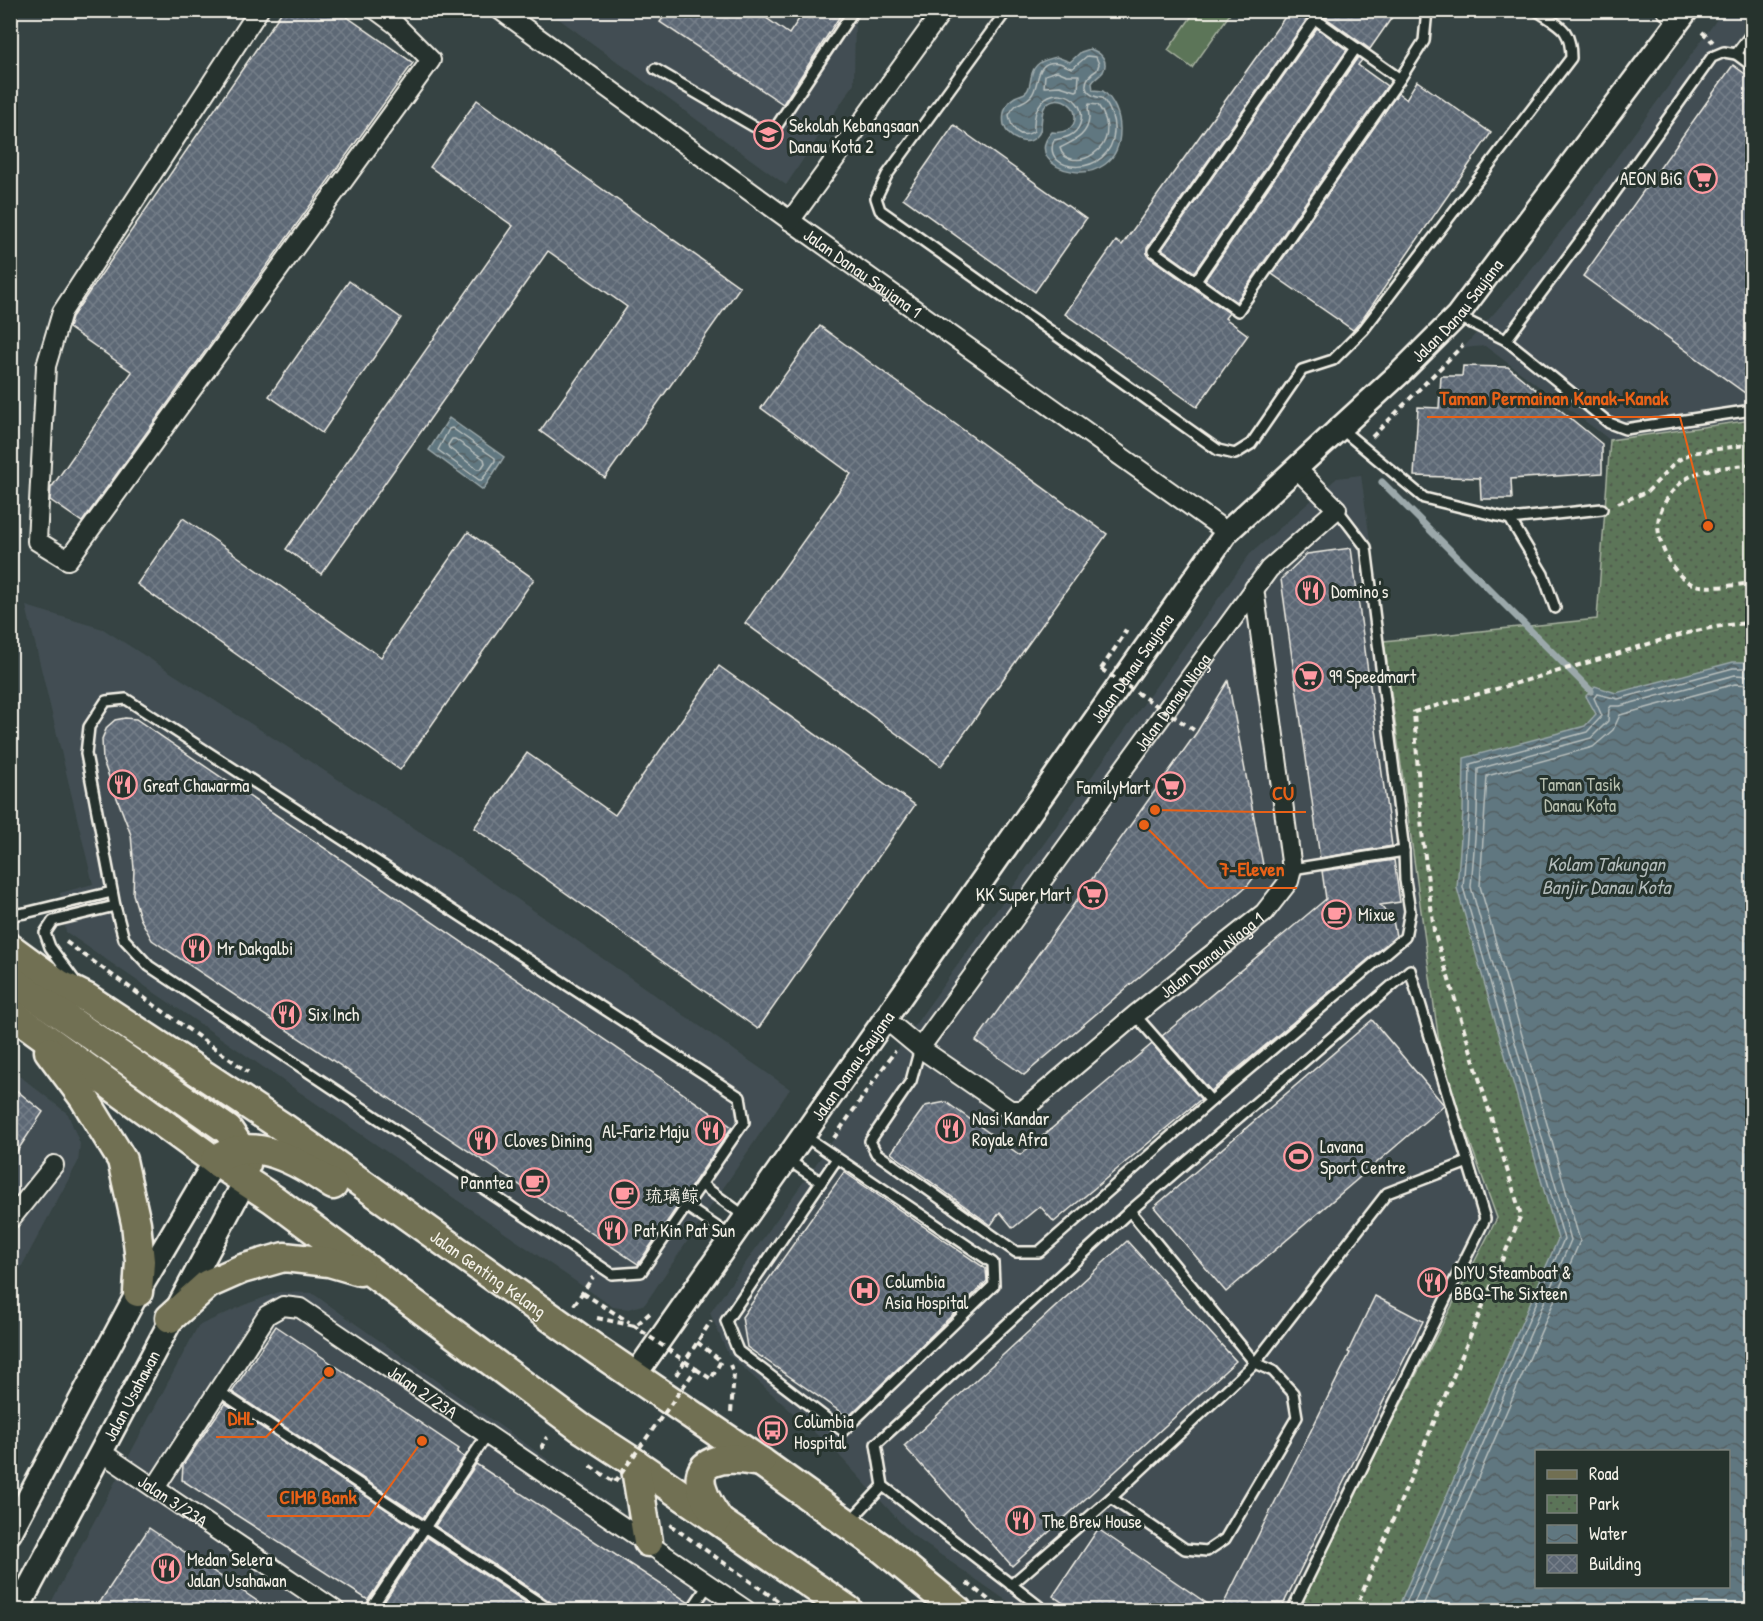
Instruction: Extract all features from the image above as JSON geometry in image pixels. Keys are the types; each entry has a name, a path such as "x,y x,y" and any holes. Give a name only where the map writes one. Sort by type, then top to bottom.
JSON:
{"main road":[{"name":"Jalan Genting Kelang","path":"10,948 59,984 87,998 284,1128 571,1309 598,1351 635,1374 883,1549 957,1611"},
{"path":"10,979 228,1130 246,1160 244,1181"},
{"path":"19,1018 215,1161 273,1199 581,1428 635,1462 848,1611"},
{"path":"19,1018 84,1098 122,1160 136,1222 140,1261 138,1292"},
{"path":"215,1161 221,1155 240,1148 279,1155 306,1167 608,1380 665,1395"},
{"path":"170,1318 208,1284 242,1269 284,1257 330,1262 376,1276"},
{"path":"720,1521 704,1497 701,1479 704,1469 711,1462 722,1460 761,1462"},
{"path":"635,1462 648,1542"}],"street":[{"path":"259,10 62,312 46,366 37,541 68,560 431,60 399,17 376,10"},
{"name":"Jalan Danau Saujana 1","path":"500,10 790,221 1227,532"},
{"path":"790,221 943,10"},
{"name":"Jalan Danau Saujana","path":"635,1374 1227,532 1401,372 1458,315 1678,13"},
{"path":"1296,468 1337,509"},
{"name":"Jalan Danau Niaga","path":"913,1042 1269,569 1337,509"},
{"path":"1254,588 1292,869"},
{"name":"Jalan Danau Niaga 1","path":"885,1019 913,1042 1010,1110 1023,1110 1135,1015 1264,913 1289,881 1292,869"},
{"path":"10,1533 138,1292 215,1161"},
{"path":"10,1220 54,1165"},
{"name":"Jalan Usahawan","path":"17,1611 244,1181"},
{"name":"Jalan 2/23A","path":"155,1488 267,1315 283,1306 300,1308 709,1584 733,1607"},
{"name":"Jalan 3/23A","path":"101,1452 335,1611"}],"lane":[{"path":"656,69 753,126 766,131 776,127 854,10"},
{"path":"1007,10 887,175 876,198 880,210 1218,450 1235,454 1251,444 1302,370 1334,360 1364,329 1570,58 1571,42 1566,31 1536,10"},
{"path":"1400,79 1315,19 1153,251 1238,311 1400,79 1424,41 1427,10"},
{"path":"1736,54 1752,33"},
{"path":"1196,281 1356,48"},
{"path":"1506,340 1712,57 1724,52 1736,54 1752,66"},
{"path":"1458,315 1506,340 1609,423 1625,429 1752,410"},
{"path":"1340,428 1424,498 1510,519 1602,508"},
{"path":"913,1042 911,1081 870,1141 876,1153 1016,1252 1040,1252 1211,1101 1405,937 1410,911 1405,880 1404,851 1366,547 1337,509"},
{"path":"1510,519 1543,574 1555,608"},
{"path":"126,699 740,1097 744,1122 641,1272 612,1274 149,966 124,939 115,906 86,754 89,727 106,701 126,699"},
{"path":"1292,869 1404,851"},
{"path":"10,915 112,892"},
{"path":"87,998 50,947 45,933 53,921 115,906"},
{"path":"1044,1611 883,1486 876,1444 1130,1211 1410,970 1485,1219 1292,1611"},
{"path":"1135,1015 1211,1101"},
{"path":"803,1136 993,1263 994,1285 843,1431 738,1351 726,1321 836,1160"},
{"path":"787,1159 821,1182"},
{"path":"1011,1586 1111,1498 1255,1364 1387,1193 1468,1162"},
{"path":"702,1185 746,1217"},
{"path":"687,1207 732,1237"},
{"path":"1111,1498 1185,1549 1207,1551 1225,1539 1297,1417 1293,1393 1273,1371 1255,1364 1130,1211"},
{"path":"217,1390 550,1611"},
{"path":"370,1611 487,1435"},
{"path":"848,1524 883,1486"},
{"path":"692,1611 709,1584"}],"path":[{"path":"1702,32 1707,38"},
{"path":"1363,447 1463,345"},
{"path":"1618,503 1647,492 1677,460 1691,453 1752,444"},
{"path":"1752,464 1693,475 1674,488 1659,514 1660,540 1673,570 1693,584 1720,587 1752,583"},
{"path":"1555,672 1725,624 1752,623"},
{"path":"1120,628 1126,632 1101,669 1197,732"},
{"path":"48,929 252,1075"},
{"path":"824,1151 913,1042"},
{"path":"571,1309 600,1266"},
{"path":"583,1293 711,1379 721,1361 697,1342"},
{"path":"593,1317 635,1326 652,1311"},
{"path":"712,1320 716,1331"},
{"path":"729,1363 734,1374 731,1412"},
{"path":"615,1482 696,1369"}],"shaded area":[{"name":"Sekolah Kebangsaan Danau Kota 2","path":"548,11 859,11 855,16 854,84 786,185"},
{"path":"1723,11 1752,11 1752,420 1610,440 1485,346 1463,348 1513,292 1582,205"},
{"path":"1361,475 1442,1064 1497,1218 1295,1610 1020,1610 912,1535 837,1453 728,1354 710,1313 1250,554 1337,478"},
{"path":"26,606 103,629 431,839 790,1089 645,1304 629,1309 613,1307 66,932 60,893 93,884"},
{"path":"11,1069 68,1114 80,1144 78,1162 11,1286"},
{"path":"279,1292 312,1293 761,1610 47,1610 198,1326"}],"green space":[{"path":"1196,10 1232,11 1192,68 1168,50"},
{"name":"Kolam Takungan Banjir Danau Kota","path":"1752,420 1752,1610 1319,1610 1301,1599 1497,1218 1442,1064 1384,641 1597,619 1610,440"}],"water":[{"path":"1090,49 1101,55 1105,64 1103,72 1092,83 1093,90 1103,91 1113,103 1118,113 1120,129 1116,151 1105,164 1089,171 1073,171 1058,167 1048,158 1045,146 1052,132 1064,131 1071,127 1075,121 1072,106 1058,99 1049,102 1043,110 1039,133 1033,140 1028,141 1018,140 1009,134 1003,117 1012,99 1027,91 1036,66 1047,59 1057,57 1070,62 1081,52"},
{"path":"449,418 504,457 483,490 429,450"},
{"name":"Kolam Takungan Banjir Danau Kota","path":"1733,662 1752,662 1752,1610 1397,1610 1558,1239 1457,888 1463,812 1464,758 1585,726 1596,714 1586,696 1595,686 1616,693"}],"building":[{"path":"283,10 337,10 413,63 82,522 50,500 51,488 132,372 69,328 72,317"},
{"path":"669,10 755,10 789,34 805,10 844,10 783,104 660,22"},
{"path":"1290,10 1397,10 1370,49 1319,13 1315,12 1310,15 1147,248 1149,257 1229,313 1225,318 1248,335 1197,407 1065,314 1116,241 1122,245"},
{"path":"1317,28 1347,50 1194,272 1162,249"},
{"path":"1358,57 1362,60 1358,65 1387,86 1236,302 1205,280"},
{"name":"AEON BiG","path":"1733,65 1752,79 1752,398 1583,276"},
{"path":"1417,81 1491,133 1353,330 1272,274 1398,93 1406,99"},
{"path":"477,100 740,287 605,478 540,431 627,307 548,251 321,574 286,549 513,226 430,167"},
{"path":"954,125 1086,219 1035,292 903,198"},
{"path":"349,281 401,318 322,433 269,396"},
{"path":"820,326 1107,534 941,766 745,623 851,474 761,408"},
{"path":"1463,366 1508,367 1602,444 1602,473 1511,479 1512,499 1481,499 1480,478 1414,476 1418,407 1439,408 1441,376 1462,376"},
{"path":"183,518 381,657 468,532 534,579 400,770 137,584"},
{"path":"1351,548 1392,846 1320,858 1281,579 1307,554"},
{"path":"719,666 915,805 758,1029 474,828 527,753 615,815"},
{"path":"1228,681 1263,865 1248,885 1024,1075 976,1041 1197,732"},
{"path":"136,719 732,1127 638,1264 152,940 140,918 133,894 134,869 131,835 103,761 102,739 107,727 115,720"},
{"path":"1394,860 1400,902 1380,905 1393,920 1396,936 1211,1091 1162,1036 1326,899 1322,871"},
{"name":"Lavana Sport Centre","path":"1372,1020 1444,1105 1226,1292 1154,1207"},
{"path":"1152,1044 1201,1099 1054,1222 1040,1206 1013,1228 1000,1212 991,1225 891,1153 925,1106 946,1102 1020,1155"},
{"path":"10,1085 43,1112 10,1162"},
{"name":"Columbia Asia Hospital","path":"844,1172 986,1269 987,1281 848,1417 747,1347 742,1317"},
{"path":"1127,1241 1236,1361 1012,1566 904,1446"},
{"path":"1375,1296 1423,1321 1280,1611 1220,1611 1350,1353 1348,1352"},
{"path":"276,1326 459,1449 457,1452 464,1457 423,1518 232,1392"},
{"path":"225,1403 416,1529 368,1600 182,1480 183,1465"},
{"path":"476,1464 688,1602 684,1611 557,1611 554,1604 435,1526"},
{"name":"Medan Selera Jalan Usahawan","path":"149,1528 272,1611 94,1611"},
{"path":"1098,1529 1218,1611 1075,1611 1053,1596"},
{"path":"427,1537 539,1611 384,1611 380,1608"}],"waterway":[{"path":"1382,482 1591,691"}],"place":[{"name":"Sekolah Kebangsaan Danau Kota 2","path":"768,135"},
{"name":"AEON BiG","path":"1703,178"},
{"name":"Taman Permainan Kanak-Kanak","path":"1708,526"},
{"name":"Domino's","path":"1310,591"},
{"name":"99 Speedmart","path":"1308,676"},
{"name":"Great Chawarma","path":"122,785"},
{"name":"FamilyMart","path":"1171,787"},
{"name":"CU","path":"1155,810"},
{"name":"7-Eleven","path":"1144,825"},
{"name":"KK Super Mart","path":"1092,894"},
{"name":"Mixue","path":"1337,914"},
{"name":"Mr Dakgalbi","path":"196,948"},
{"name":"Six Inch","path":"287,1014"},
{"name":"Nasi Kandar Royale Afra","path":"951,1128"},
{"name":"Al-Fariz Maju","path":"710,1131"},
{"name":"Cloves Dining","path":"483,1140"},
{"name":"Lavana Sport Centre","path":"1299,1156"},
{"name":"Panntea","path":"534,1182"},
{"name":"琉璃鲸","path":"624,1195"},
{"name":"Pat Kin Pat Sun","path":"613,1230"},
{"name":"DIYU Steamboat & BBQ-The Sixteen","path":"1433,1282"},
{"name":"Columbia Asia Hospital","path":"864,1291"},
{"name":"DHL","path":"329,1372"},
{"name":"Columbia Hospital","path":"773,1431"},
{"name":"CIMB Bank","path":"422,1441"},
{"name":"The Brew House","path":"1021,1521"},
{"name":"Medan Selera Jalan Usahawan","path":"166,1569"}],"park label":[{"name":"Taman Tasik Danau Kota","path":"1580,794"}]}
